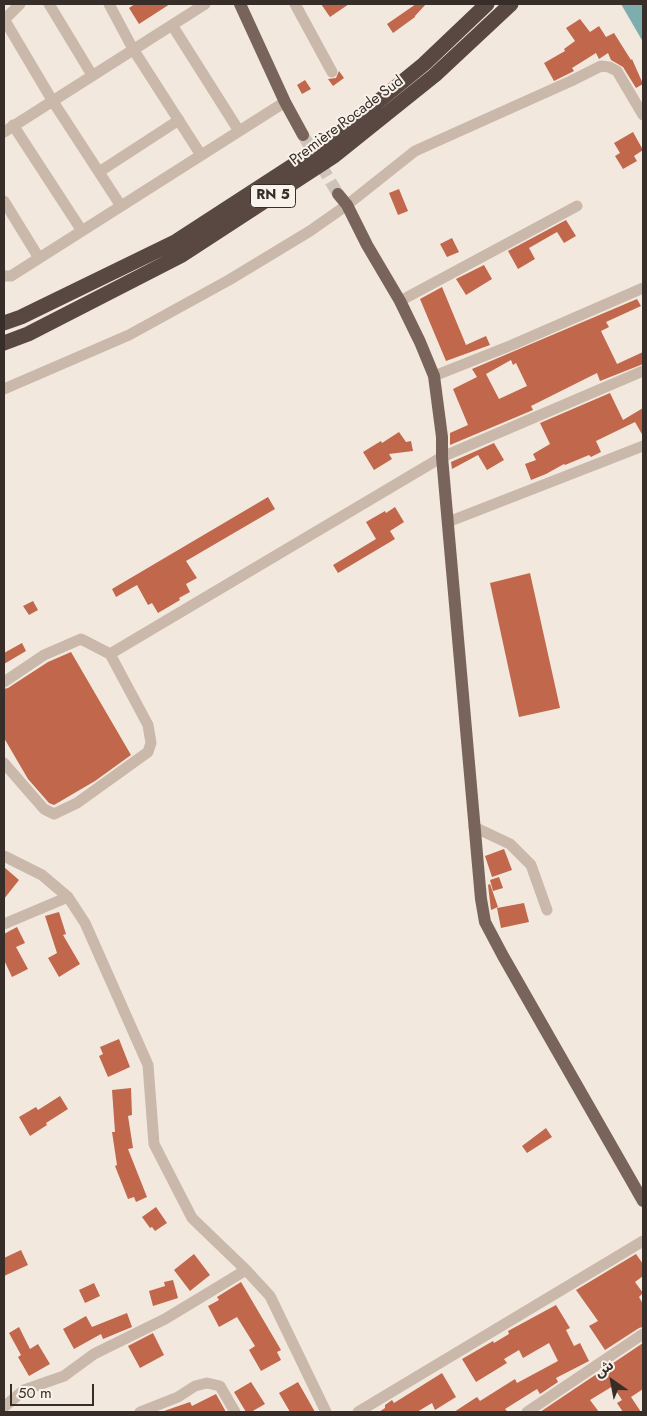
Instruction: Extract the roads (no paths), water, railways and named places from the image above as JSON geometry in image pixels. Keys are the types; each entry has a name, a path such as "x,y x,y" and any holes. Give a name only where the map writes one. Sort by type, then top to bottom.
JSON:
{"highway":[{"name":"Première Rocade Sud","path":"4,323 21,317 175,242 326,144 424,64 487,4"},
{"name":"Première Rocade Sud","path":"4,343 28,334 182,255 334,156 435,75 511,4"}],"main road":[{"path":"240,4 285,102 303,135"},
{"path":"338,194 347,205 367,245 400,301 434,376 442,437 442,457 474,827 485,922 643,1201"}],"street":[{"path":"20,4 4,19 52,100 121,206"},
{"path":"49,4 92,75"},
{"path":"109,4 133,49 201,155"},
{"path":"82,231 8,129 205,4"},
{"path":"295,4 332,72"},
{"path":"172,25 239,132"},
{"path":"4,389 31,379 138,330 229,280 347,205 415,151 601,66 617,71 643,115"},
{"path":"4,276 11,276 285,102"},
{"path":"99,172 179,120"},
{"path":"4,201 39,258"},
{"path":"400,301 577,206"},
{"path":"434,376 512,345 643,288"},
{"path":"110,654 442,457 643,371"},
{"path":"448,522 643,446"},
{"path":"4,682 44,655 81,640 110,654 148,726 151,743 148,752 78,803 54,814 44,809 4,763"},
{"path":"474,827 510,844 531,865 547,910"},
{"path":"4,856 42,875 68,897 85,923 148,1065 154,1144 192,1218 270,1296 326,1412"},
{"path":"4,924 68,897"},
{"path":"358,1412 643,1241"},
{"path":"4,1407 24,1390 64,1376 94,1354 166,1320 246,1270"},
{"path":"527,1412 643,1334"},
{"path":"140,1412 178,1397 195,1386 207,1383 220,1386 235,1412"}],"water":[{"path":"621,4 643,4 643,42"}],"tunnel":[{"path":"303,135 338,194"}]}
